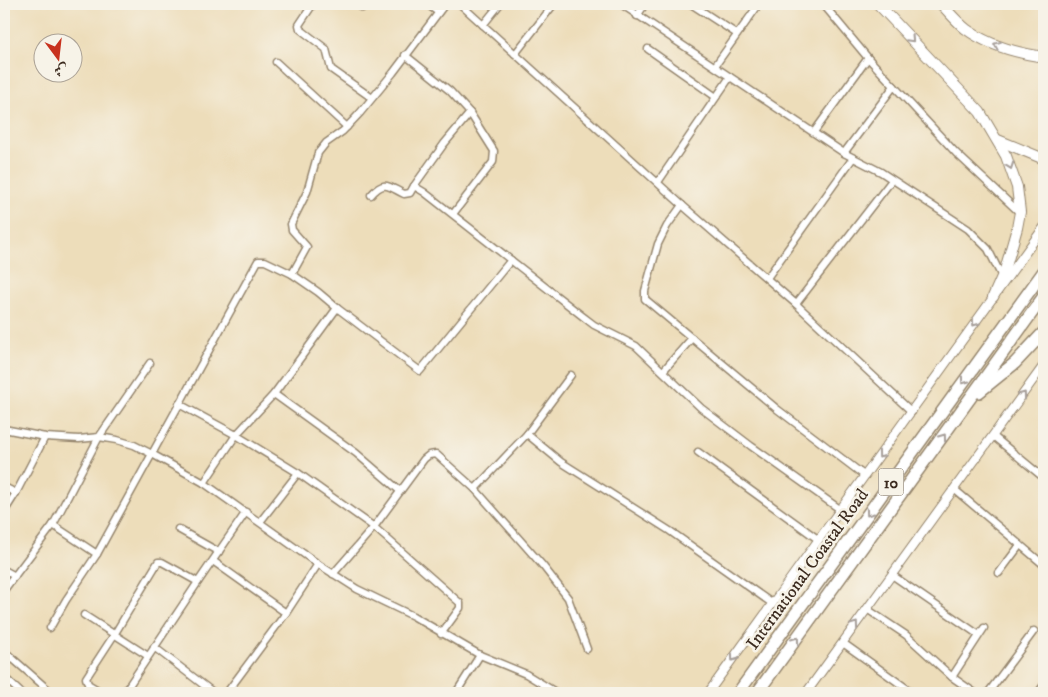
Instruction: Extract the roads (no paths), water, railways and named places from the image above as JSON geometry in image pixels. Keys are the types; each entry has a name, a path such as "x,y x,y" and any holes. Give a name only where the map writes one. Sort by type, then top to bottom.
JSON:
{"highway":[{"name":"International Coastal Road","path":"738,693 1044,271"},
{"name":"International Coastal Road","path":"758,693 1044,296"},
{"path":"970,399 1015,363 1044,332"}],"main road":[{"path":"878,4 974,106 990,126 1013,172 1020,212 1002,277 993,297"},
{"path":"940,4 966,28 980,37 1011,51 1044,58"},
{"path":"998,140 1044,159"}],"street":[{"path":"313,4 299,25 300,29 326,49 331,69 372,98"},
{"path":"427,4 438,12"},
{"path":"292,274 307,247 292,230 291,224 307,192 318,153 347,127 372,98 444,4"},
{"path":"460,4 468,7 483,25 682,205 796,304 912,412"},
{"path":"483,25 500,4"},
{"path":"515,54 554,4"},
{"path":"620,4 844,153 892,180 973,234 988,249 1002,277"},
{"path":"637,16 645,4"},
{"path":"691,4 737,34"},
{"path":"715,66 759,4"},
{"path":"823,4 868,58 956,153 1020,212"},
{"path":"648,49 716,97"},
{"path":"405,55 450,91 470,113 494,151 495,158 453,214"},
{"path":"814,132 868,58"},
{"path":"276,62 347,127"},
{"path":"658,182 730,76"},
{"path":"844,153 894,86"},
{"path":"371,195 378,188 384,186 392,186 406,194 412,190 444,144 470,113"},
{"path":"767,278 853,158"},
{"path":"796,304 892,180"},
{"path":"414,186 453,214 594,325 636,346 701,408 841,510"},
{"path":"682,205 667,226 658,244 645,296 648,302 777,409 865,476"},
{"path":"708,693 1044,227"},
{"path":"50,628 70,593 97,554 258,261 265,261 292,274 421,371 511,260"},
{"path":"204,483 236,435 274,394 337,308"},
{"path":"663,371 692,338"},
{"path":"4,590 52,525 99,438 150,363"},
{"path":"806,693 1044,365"},
{"path":"475,489 526,434 571,375"},
{"path":"274,394 356,454 400,490"},
{"path":"179,404 236,435 298,474 374,527 460,603 460,608 441,634"},
{"path":"4,429 45,437 99,438 134,446 152,454 204,483 318,564 357,589 413,616 480,655 526,674 557,693"},
{"path":"526,434 560,462 662,526 773,604"},
{"path":"993,436 1044,478"},
{"path":"4,512 45,437"},
{"path":"698,452 819,540"},
{"path":"334,574 374,527 424,459 436,454 475,489 543,566 568,598 587,649"},
{"path":"260,522 298,474"},
{"path":"4,487 16,493"},
{"path":"954,489 1044,565"},
{"path":"124,693 246,512"},
{"path":"52,525 97,554"},
{"path":"178,529 219,552"},
{"path":"998,573 1020,545"},
{"path":"103,693 88,684 86,678 159,561 198,582"},
{"path":"213,561 286,613"},
{"path":"224,693 228,691 286,613 318,564"},
{"path":"4,570 15,576"},
{"path":"892,574 979,636"},
{"path":"867,609 918,645 952,677 975,693"},
{"path":"84,614 148,656"},
{"path":"952,677 984,628"},
{"path":"988,693 1034,631"},
{"path":"842,643 913,693"},
{"path":"154,647 214,693"},
{"path":"4,651 52,693"},
{"path":"456,693 480,655"},
{"path":"4,678 21,693"},
{"path":"1038,693 1044,685"}]}
